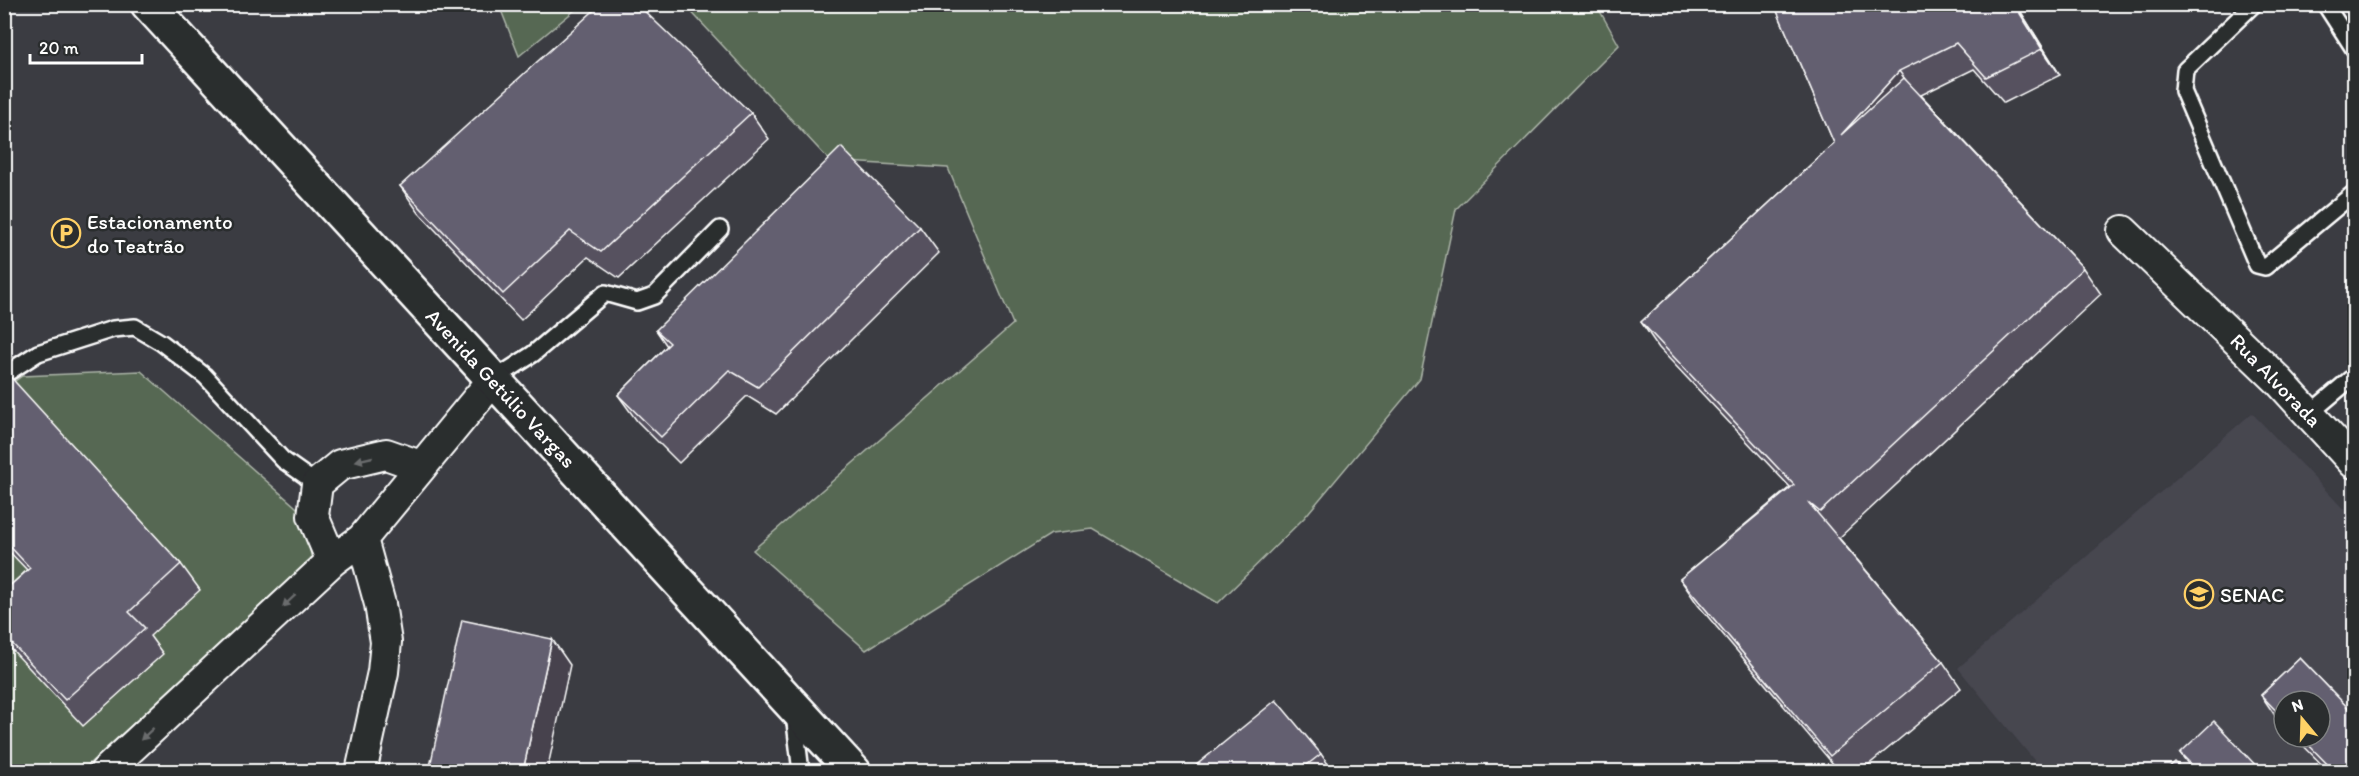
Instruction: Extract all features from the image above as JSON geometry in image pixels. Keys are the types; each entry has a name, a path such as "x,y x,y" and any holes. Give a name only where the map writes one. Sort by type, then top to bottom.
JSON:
{"street":[{"name":"Avenida Getúlio Vargas","path":"148,4 854,771"},
{"name":"Rua Alvorada","path":"2123,231 2196,299 2309,414 2351,452"},
{"path":"117,766 332,561 362,539 493,380"},
{"path":"332,561 313,516 317,484 340,465 386,454 420,466"},
{"path":"361,771 383,672 386,642 380,604 362,539"}],"lane":[{"path":"2254,4 2185,70 2183,91 2257,265 2265,267 2355,193"},
{"path":"2325,4 2355,49"},
{"path":"493,380 533,354 605,293 637,302 654,296 720,229"},
{"path":"4,375 38,353 113,329 135,327 162,343 205,376 283,460 317,484"},
{"path":"2309,414 2355,376"},
{"path":"793,705 801,771"}],"shaded area":[{"name":"SENAC","path":"2252,413 2354,520 2354,771 2043,771 1958,668"}],"green space":[{"path":"1596,4 1619,45 1456,209 1420,379 1304,518 1218,603 1093,529 1051,534 866,650 753,550 1013,324 948,168 830,161 685,5"},
{"path":"499,5 581,5 519,56"},
{"path":"141,371 305,515 312,563 81,771 5,771 4,389 22,376"}],"building":[{"path":"601,4 637,4 751,113 601,252 570,231 503,294 400,186"},
{"path":"1774,4 2014,4 2042,49 1986,77 1956,43 1899,71 1841,135 1904,78 2083,268 1820,512 1808,502 1943,662 1830,756 1680,579 1794,485 1641,322 1834,143"},
{"path":"2343,4 2355,4 2355,22"},
{"path":"841,147 920,227 758,387 729,370 661,437 618,395 670,343 656,330"},
{"path":"6,372 181,564 129,612 145,628 65,700 4,635 4,591 30,568 4,540 4,374"},
{"path":"462,620 552,639 523,771 429,771"},
{"path":"2300,658 2330,689 2272,689 2272,706 2261,695"},
{"path":"2332,691 2355,715 2355,771 2334,771 2313,749 2332,749"},
{"path":"1276,700 1321,754 1299,771 1189,771"},
{"path":"2214,721 2261,771 2198,771 2180,753"},
{"path":"2175,762 2184,771 2165,771"}],"place":[{"name":"Estacionamento do Teatrão","path":"66,233"},
{"name":"SENAC","path":"2199,594"}]}
